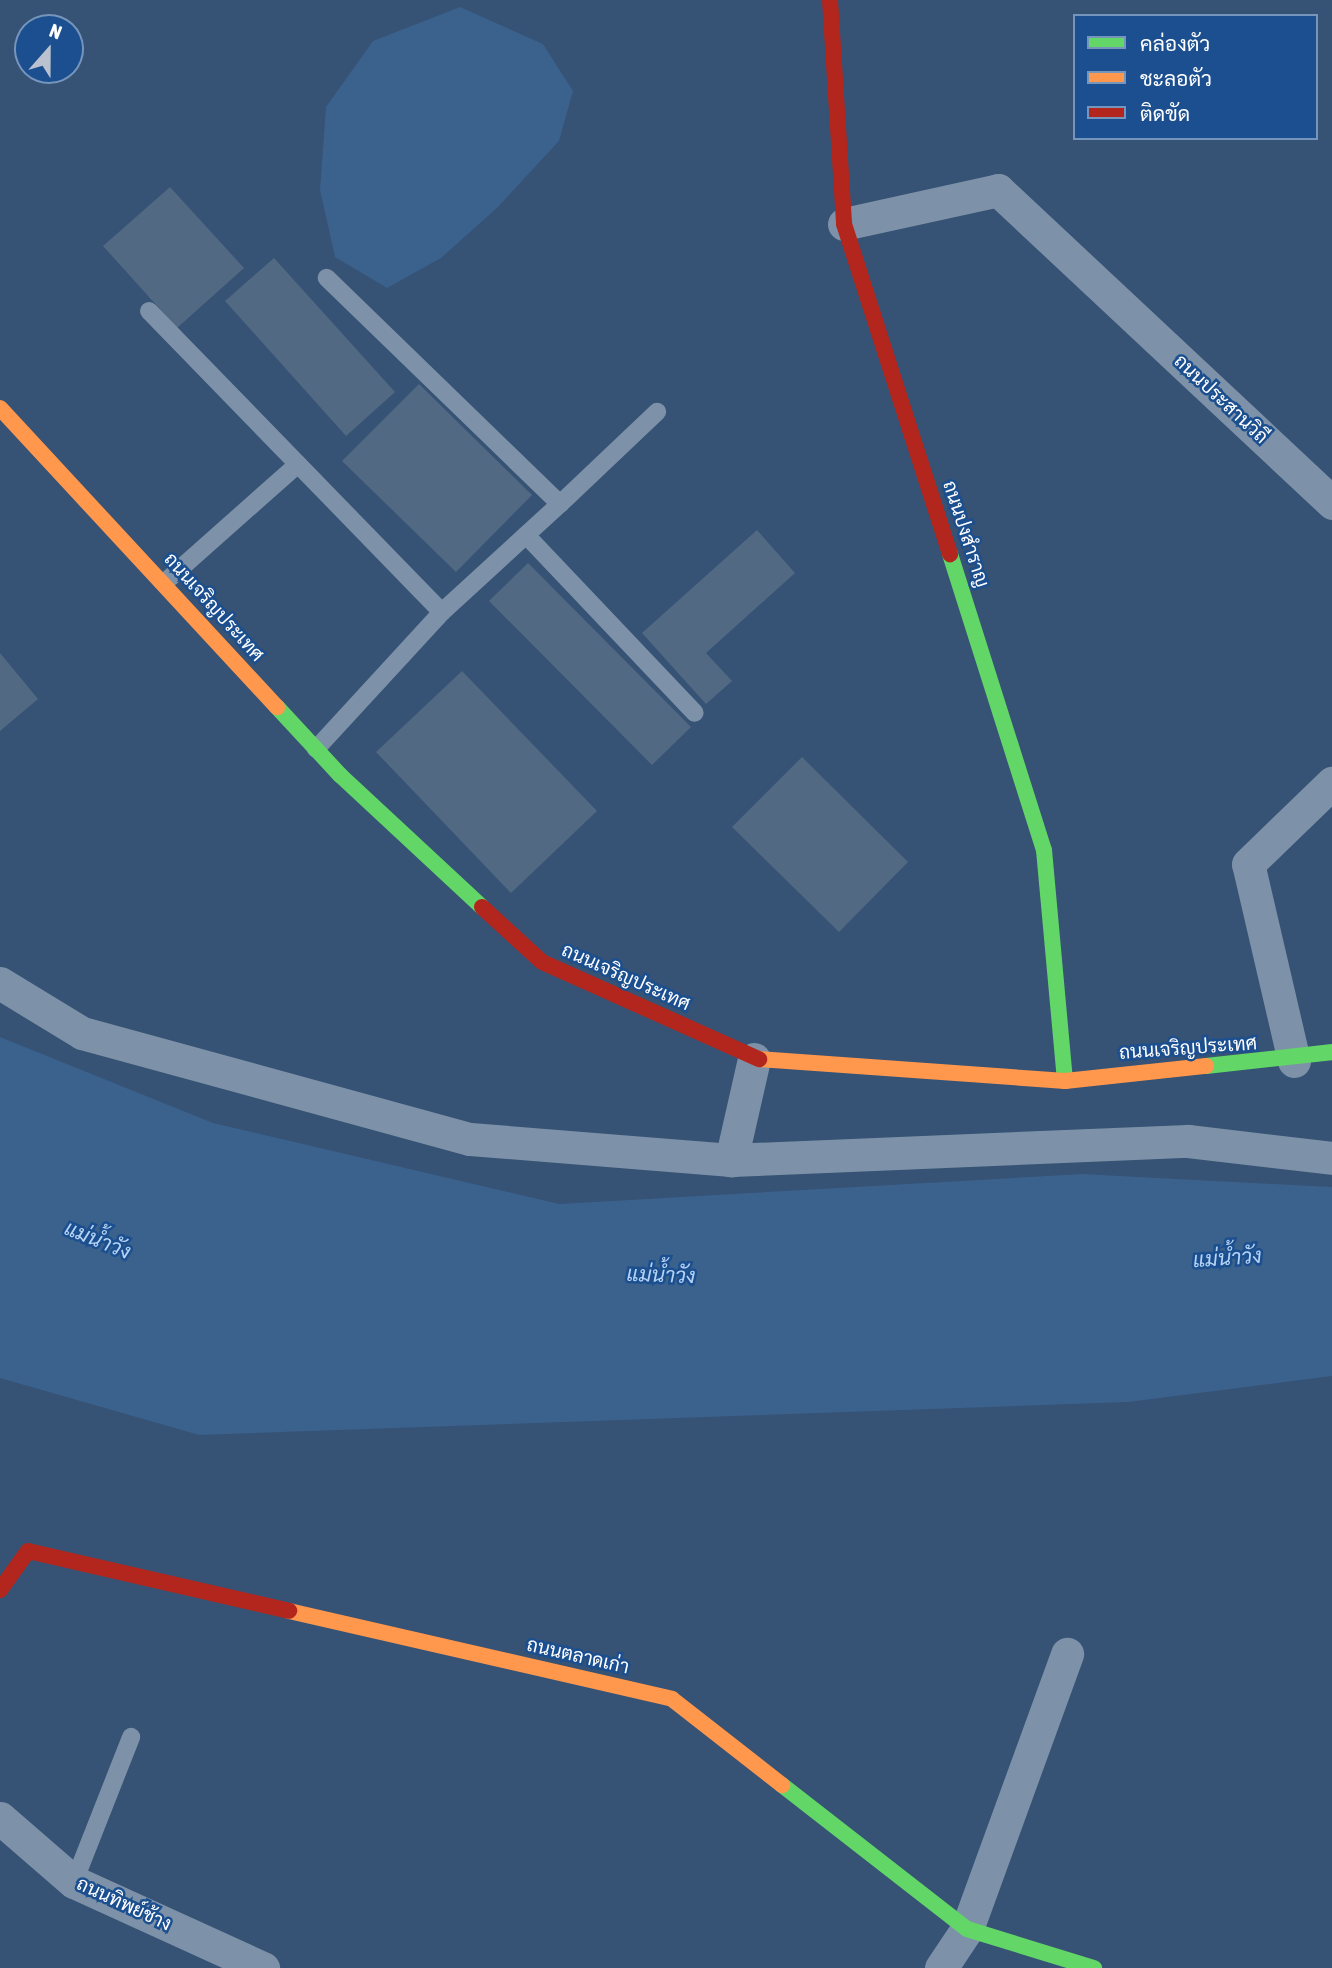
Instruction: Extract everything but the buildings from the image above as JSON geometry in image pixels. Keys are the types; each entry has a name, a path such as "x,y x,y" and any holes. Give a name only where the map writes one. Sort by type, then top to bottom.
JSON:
{"street":[{"name":"ถนนปงสำราญ","path":"830,0 844,223 1044,850 1065,1082"},
{"name":"ถนนประสานวิถี","path":"844,223 998,190 1332,503"},
{"name":"ถนนเจริญประเทศ","path":"0,408 316,749 542,962 754,1059 1065,1082 1294,1061 1332,1052"},
{"path":"1294,1061 1248,864 1332,783"},
{"path":"0,983 82,1032 470,1139 731,1160 1188,1141 1332,1158"},
{"path":"731,1160 754,1059"},
{"name":"ถนนตลาดเก่า","path":"0,1590 28,1551 672,1699 967,1928 1094,1968"},
{"path":"941,1968 967,1928 1067,1654"},
{"name":"ถนนทิพย์ช้าง","path":"0,1818 74,1882 263,1968"}],"lane":[{"path":"327,278 560,504"},
{"path":"149,311 442,612"},
{"path":"316,749 442,612 657,412"},
{"path":"164,583 298,464"},
{"path":"526,535 695,713"},
{"path":"74,1882 131,1738"}],"water":[{"path":"460,7 543,44 573,91 559,141 497,208 441,258 387,288 335,257 320,190 326,107 373,41"},
{"name":"แม่น้ำวัง","path":"0,1037 213,1123 559,1204 1082,1174 1332,1187 1332,1376 1128,1402 199,1435 0,1378"}],"traffic: fast":[{"path":"950,554 1044,850 1065,1081"},
{"path":"277,707 340,775 482,907"},
{"path":"1206,1066 1332,1052"},
{"path":"782,1785 967,1929 1094,1968"}],"traffic: slow":[{"path":"0,408 277,707"},
{"path":"759,1059 1065,1081 1206,1066"},
{"path":"289,1611 672,1699 782,1785"}],"traffic: jam":[{"path":"830,0 844,224 950,554"},
{"path":"482,907 542,962 759,1059"},
{"path":"0,1590 28,1551 289,1611"}]}
